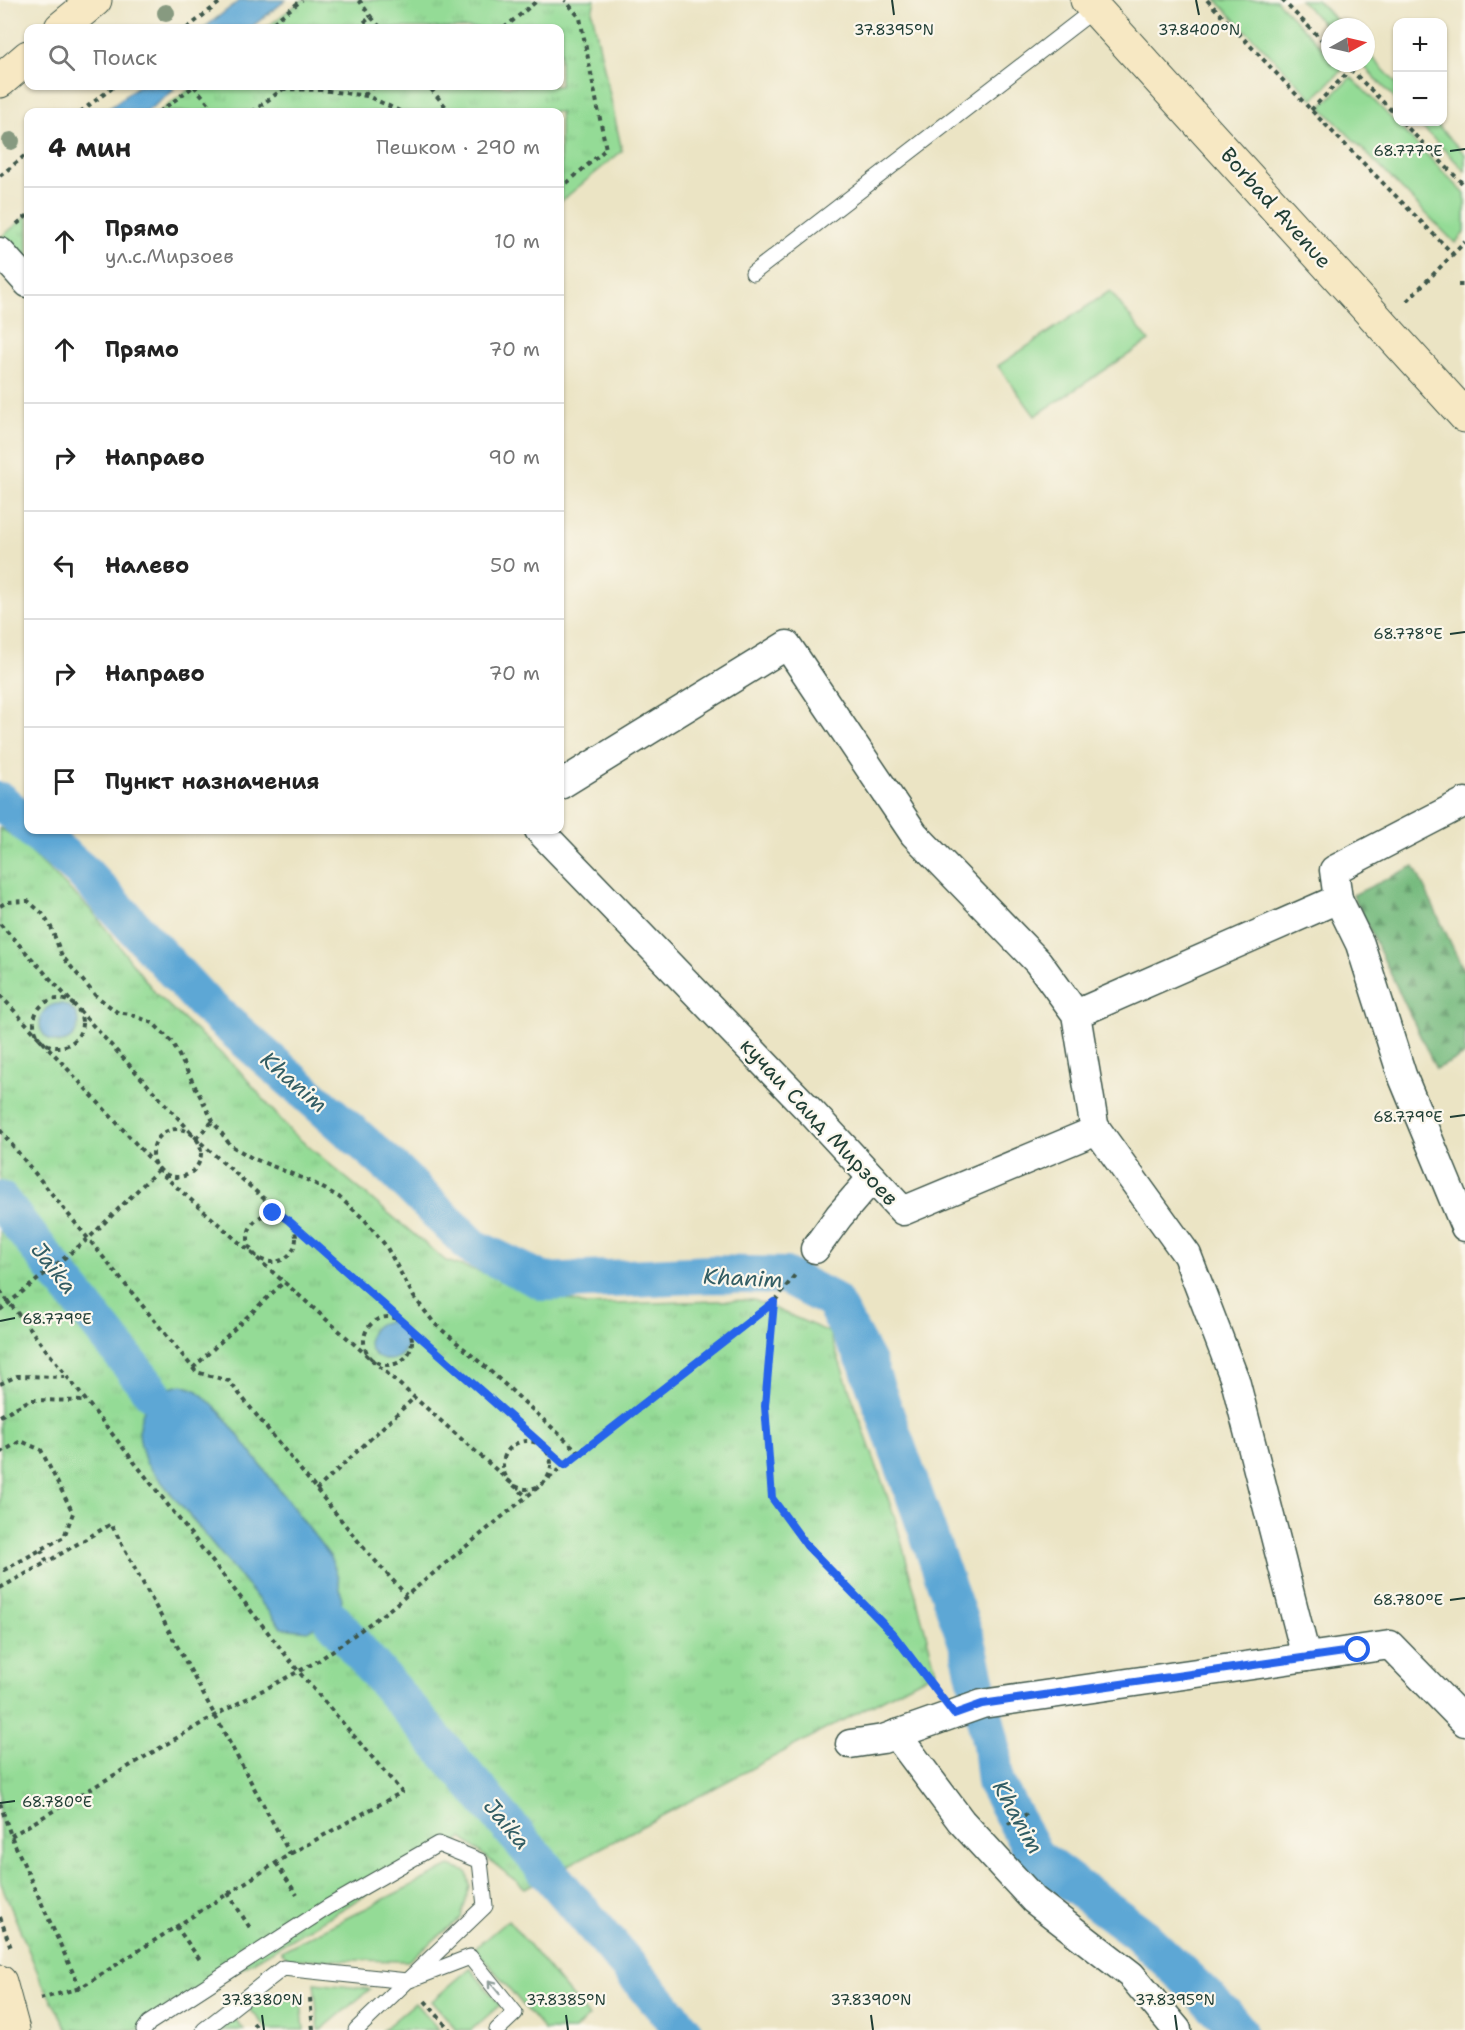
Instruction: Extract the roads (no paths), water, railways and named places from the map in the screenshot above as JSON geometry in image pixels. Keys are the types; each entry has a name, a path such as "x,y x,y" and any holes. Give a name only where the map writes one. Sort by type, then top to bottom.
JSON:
{"street":[{"path":"66,24 94,0"},
{"name":"Borbad Avenue","path":"1091,4 1465,416"},
{"path":"0,81 24,60"},
{"path":"0,252 24,279"},
{"path":"564,784 787,645 914,834 1038,962 1076,1014 1094,1124"},
{"path":"1465,802 1334,870 1338,899 1360,944 1402,1075 1465,1227"},
{"name":"кучаи Саид Мирзоев","path":"543,834 903,1211 1097,1130 1187,1255 1234,1380 1306,1657"},
{"path":"1076,1014 1338,899"},
{"path":"815,1249 839,1216 873,1178"},
{"path":"850,1744 883,1739 982,1704 1390,1645 1465,1722"},
{"path":"897,1734 961,1821 1034,1900 1131,1975 1177,2030"},
{"path":"0,1982 14,2030"}],"lane":[{"path":"753,273 1091,4"},
{"path":"144,2030 149,2024 214,1980 311,1917 438,1844 480,1862 485,1906 356,2030"},
{"path":"204,2030 283,1968 407,1981 470,1957 515,2013 497,2030"}],"water":[{"path":"240,0 286,0 255,24 209,24"},
{"path":"133,90 174,90 151,108 109,108"},
{"path":"59,1004 73,1009 78,1023 73,1037 59,1042 45,1037 40,1023 45,1009"},
{"path":"388,1322 402,1327 407,1341 402,1355 388,1360 374,1355 369,1341 374,1327"},
{"path":"182,1385 198,1391 221,1413 330,1556 338,1577 342,1600 331,1618 308,1631 282,1628 146,1463 140,1442 139,1426 147,1402 152,1392"}],"waterway":[{"name":"Khanim","path":"0,801 24,822"},
{"name":"Khanim","path":"38,834 84,873 204,1003 390,1166 474,1248 545,1282 712,1274 785,1276 833,1301 867,1363 968,1645 991,1744 995,1782 1035,1856 1139,1933 1224,2014 1237,2030"},
{"name":"Jaika","path":"0,1200 152,1392"},
{"name":"Jaika","path":"331,1618 683,2030"}]}
